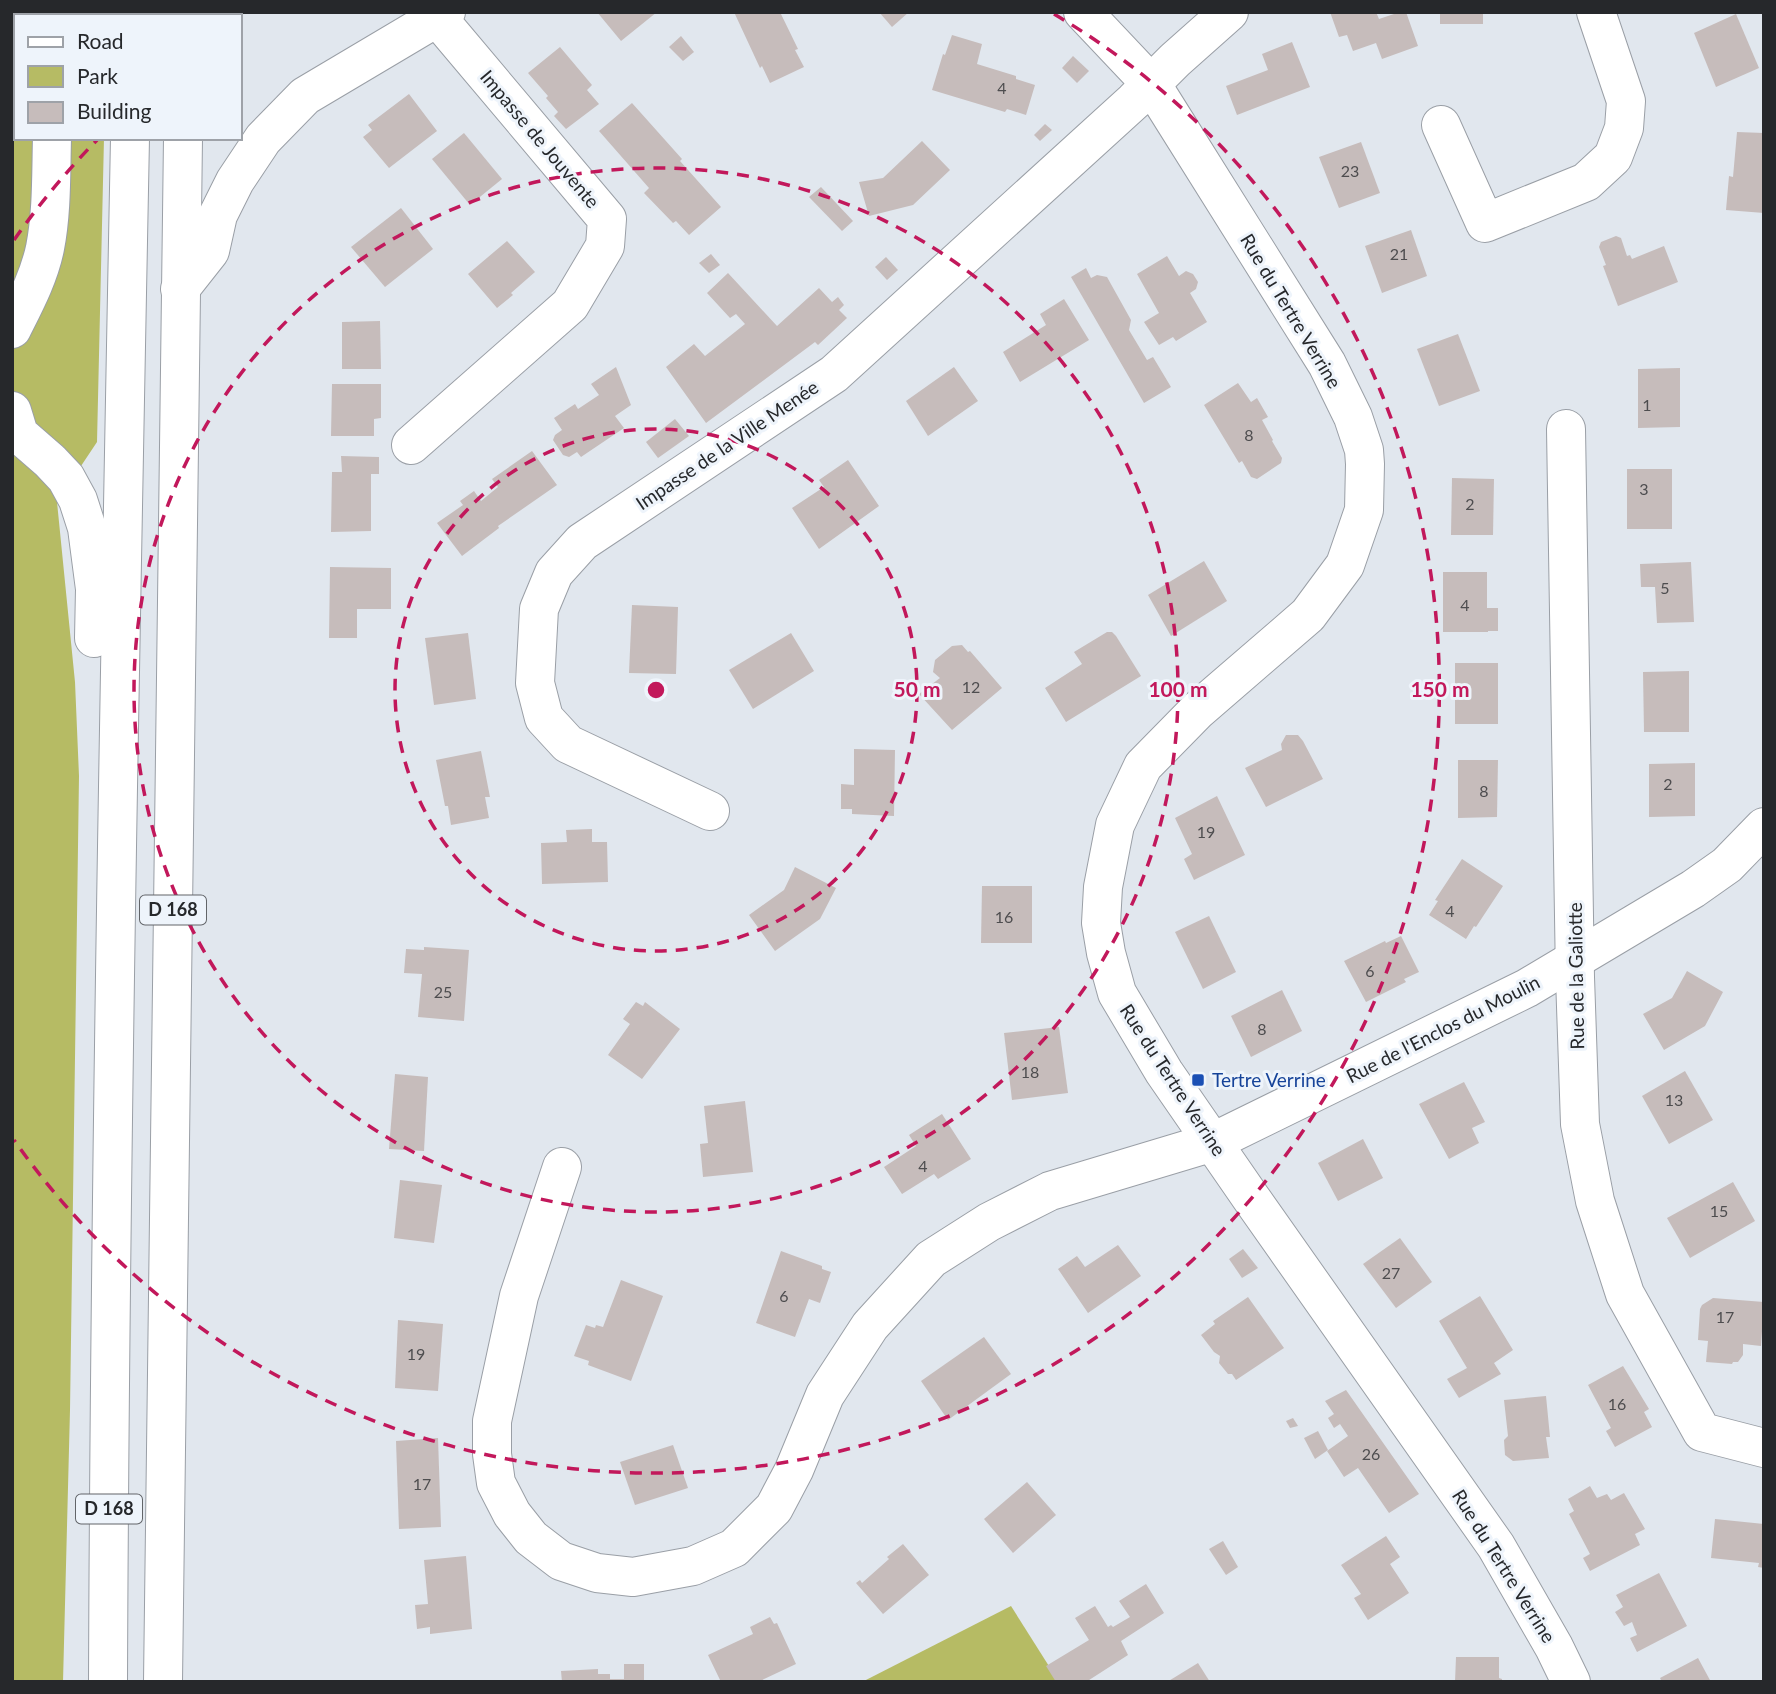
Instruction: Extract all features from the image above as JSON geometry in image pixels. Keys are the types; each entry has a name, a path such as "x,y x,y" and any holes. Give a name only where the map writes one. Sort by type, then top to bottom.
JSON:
{"street":[{"name":"Rue du Tertre Verrine","path":"1083,12 1152,85 1328,364 1353,417 1365,457 1364,510 1345,565 1308,615 1198,710 1143,766 1115,825 1103,887 1101,923 1117,993 1164,1072 1496,1546 1572,1682"},
{"name":"Impasse de la Ville Menée","path":"710,811 568,744 544,718 534,683 538,621 539,609 554,573 582,542 834,374 1229,12"},
{"path":"1441,125 1485,223 1586,182 1613,158 1625,128 1626,101 1596,12"},
{"path":"180,289 210,251 218,215 235,181 263,139 305,96 442,15"},
{"name":"Impasse de Jouvente","path":"411,445 570,305 606,246 607,219 442,15"},
{"path":"12,329 34,286 45,248 51,192 52,140"},
{"name":"D 168","path":"108,1682 109,1336 130,140"},
{"name":"D 168","path":"163,1682 183,140"},
{"path":"14,426 66,478 78,500 88,528 94,589 94,662 118,713"},
{"name":"Rue de la Galiotte","path":"1566,429 1580,1124 1595,1201 1625,1294 1702,1432 1764,1448"},
{"name":"Rue de l'Enclos du Moulin","path":"562,1167 519,1296 492,1421 492,1454 496,1483 512,1514 531,1538 561,1561 597,1573 633,1577 694,1566 734,1548 774,1508 794,1471 825,1395 870,1326 931,1259 989,1222 1050,1191 1213,1142 1517,993 1693,889 1727,865 1764,827"}],"green space":[{"path":"12,12 107,12 14,14 14,140 104,140 97,442 57,502 75,682 79,776 70,1410 63,1682 12,1682"},
{"path":"1011,1606 1059,1682 862,1682"}],"building":[{"path":"597,12 657,12 621,41"},
{"path":"734,12 780,12 804,67 770,83 762,66 760,68"},
{"path":"879,12 909,12 892,27"},
{"path":"1330,12 1376,12 1379,19 1406,12 1418,46 1382,59 1376,43 1353,51 1347,35 1339,37"},
{"path":"1440,12 1483,12 1483,24 1440,24"},
{"path":"1736,14 1759,68 1716,87 1694,33"},
{"path":"952,35 982,44 977,64 1035,85 1026,115 1007,109 1005,112 932,90"},
{"path":"681,36 694,52 683,61 669,47"},
{"path":"1292,42 1310,87 1237,115 1226,86 1268,70 1262,54"},
{"path":"560,47 592,85 587,90 599,104 566,129 554,116 558,112 546,98 548,96 528,73"},
{"path":"1073,56 1089,71 1077,83 1062,68"},
{"path":"409,94 437,131 389,168 363,137 372,130 368,125"},
{"path":"632,103 721,207 689,235 676,221 673,223 644,193 649,188 599,131"},
{"path":"1045,124 1052,130 1040,141 1034,135"},
{"path":"1737,132 1764,133 1764,213 1726,210 1729,176 1733,177"},
{"path":"464,133 502,179 470,205 432,159"},
{"path":"922,141 950,170 913,205 869,216 859,182 883,178"},
{"path":"1361,142 1380,193 1339,208 1319,157"},
{"path":"821,187 853,221 842,231 809,197"},
{"path":"401,208 433,249 385,287 351,247"},
{"path":"1411,230 1427,276 1382,293 1365,246"},
{"path":"1616,236 1621,238 1627,256 1630,255 1632,259 1664,246 1678,282 1618,306 1599,247 1601,242"},
{"path":"507,241 535,272 497,308 468,274"},
{"path":"711,254 720,265 709,273 699,263"},
{"path":"1167,256 1179,276 1186,271 1193,274 1198,282 1196,289 1190,293 1207,322 1176,341 1173,337 1159,345 1144,322 1159,313 1137,274"},
{"path":"886,257 898,270 887,280 875,267"},
{"path":"1086,268 1091,278 1097,275 1107,277 1131,320 1129,330 1147,360 1153,357 1171,387 1144,403 1071,277"},
{"path":"728,273 777,326 819,288 832,302 838,297 844,305 839,310 847,318 818,345 815,342 706,423 666,367 694,344 705,356 745,324 736,314 730,318 707,293"},
{"path":"1064,299 1089,340 1020,382 1003,352 1046,325 1040,314"},
{"path":"380,321 381,369 342,369 342,322"},
{"path":"1458,334 1480,391 1439,406 1417,349"},
{"path":"616,367 631,405 615,416 624,428 581,457 577,452 569,457 563,455 553,440 562,430 554,418 575,404 578,409 599,395 591,384"},
{"path":"954,367 978,401 928,436 906,401"},
{"path":"1680,368 1680,427 1638,428 1638,369"},
{"path":"1238,383 1251,402 1257,398 1268,417 1262,420 1282,458 1281,463 1257,479 1251,477 1242,461 1239,463 1204,405"},
{"path":"332,384 381,384 381,418 374,419 374,436 331,436"},
{"path":"675,419 689,436 658,458 646,442"},
{"path":"532,451 557,485 498,526 499,528 462,556 437,523 463,505 460,501 474,491 481,501 498,487 492,479"},
{"path":"341,456 379,457 379,474 371,474 371,531 331,532 332,472 342,472"},
{"path":"848,460 879,506 819,549 792,508 824,487 819,480"},
{"path":"1627,469 1672,469 1672,529 1627,529"},
{"path":"1452,478 1494,479 1493,535 1451,535"},
{"path":"1204,561 1227,601 1171,636 1148,595"},
{"path":"1691,562 1694,622 1657,623 1655,587 1641,587 1640,564"},
{"path":"330,567 391,568 391,609 357,609 357,638 329,638"},
{"path":"1443,572 1487,572 1487,608 1498,608 1498,631 1443,632"},
{"path":"632,605 678,607 676,674 629,673"},
{"path":"1107,632 1116,636 1141,676 1066,722 1045,688 1082,664 1074,652"},
{"path":"468,633 476,699 434,705 425,638"},
{"path":"791,633 814,671 753,709 729,670"},
{"path":"962,645 1002,688 952,730 919,694 940,678 933,672 935,660 952,646"},
{"path":"1455,663 1498,663 1498,724 1455,724"},
{"path":"1689,671 1689,732 1644,732 1643,672"},
{"path":"1286,735 1298,735 1323,779 1266,807 1245,768 1282,750 1281,744"},
{"path":"854,749 895,750 894,816 852,814 852,809 841,809 841,784 854,785"},
{"path":"481,751 490,797 485,797 489,818 451,825 436,760"},
{"path":"1458,760 1498,760 1497,817 1458,818"},
{"path":"1695,763 1695,816 1649,817 1649,764"},
{"path":"1217,796 1245,855 1194,880 1184,859 1192,854 1175,818"},
{"path":"592,829 592,842 607,842 608,882 542,884 541,843 567,842 566,830"},
{"path":"1462,859 1503,886 1466,939 1429,915 1438,901 1435,900"},
{"path":"795,867 836,888 820,919 775,951 749,915 784,890"},
{"path":"982,886 1032,886 1032,943 981,943"},
{"path":"1209,916 1236,972 1203,989 1175,932"},
{"path":"1401,936 1419,972 1404,979 1406,982 1366,1002 1344,961"},
{"path":"424,947 469,950 464,1021 418,1017 422,974 404,973 406,949 424,950"},
{"path":"1687,971 1723,992 1705,1026 1664,1050 1643,1014 1672,998"},
{"path":"1282,990 1302,1031 1251,1057 1231,1016"},
{"path":"636,1002 643,1006 645,1002 680,1029 642,1079 608,1055 630,1024 623,1019"},
{"path":"1059,1027 1068,1093 1012,1100 1004,1033"},
{"path":"1685,1071 1713,1120 1669,1144 1642,1096"},
{"path":"395,1074 428,1077 424,1151 389,1149"},
{"path":"1464,1082 1485,1122 1472,1128 1479,1143 1449,1159 1419,1104"},
{"path":"745,1101 753,1172 703,1177 700,1144 708,1143 704,1106"},
{"path":"942,1114 971,1159 938,1179 934,1174 902,1194 884,1167 916,1146 909,1135"},
{"path":"1363,1139 1383,1178 1338,1201 1318,1163"},
{"path":"400,1180 442,1185 434,1243 394,1238"},
{"path":"1733,1182 1755,1221 1690,1258 1667,1218"},
{"path":"1400,1238 1432,1282 1396,1308 1363,1264"},
{"path":"1118,1245 1141,1276 1088,1313 1058,1269 1077,1256 1085,1267"},
{"path":"1243,1249 1258,1268 1242,1278 1229,1259"},
{"path":"781,1251 831,1272 820,1303 809,1299 795,1337 756,1323"},
{"path":"621,1280 663,1296 631,1381 588,1365 589,1361 574,1356 586,1325 603,1327"},
{"path":"1480,1296 1513,1350 1494,1363 1501,1374 1459,1398 1447,1379 1467,1368 1439,1321"},
{"path":"1248,1297 1284,1348 1236,1380 1219,1363 1220,1356 1201,1335 1215,1324 1213,1321"},
{"path":"1713,1298 1764,1302 1761,1346 1743,1344 1743,1355 1738,1362 1706,1362 1708,1341 1698,1340 1700,1309"},
{"path":"398,1320 443,1324 438,1391 395,1388"},
{"path":"984,1337 1011,1374 948,1420 921,1381"},
{"path":"1623,1366 1649,1409 1644,1412 1652,1427 1615,1447 1606,1431 1611,1428 1588,1385"},
{"path":"1346,1390 1419,1494 1389,1513 1358,1468 1344,1477 1327,1451 1348,1436 1340,1424 1334,1428 1328,1418 1334,1414 1325,1401"},
{"path":"1546,1396 1549,1458 1513,1461 1505,1455 1504,1440 1508,1436 1504,1400"},
{"path":"1293,1418 1298,1426 1290,1428 1286,1421"},
{"path":"1318,1431 1328,1450 1315,1459 1304,1438"},
{"path":"438,1438 441,1527 399,1529 396,1441"},
{"path":"673,1445 688,1488 635,1505 620,1462"},
{"path":"1027,1482 1056,1515 1013,1553 984,1519"},
{"path":"1590,1486 1597,1498 1607,1494 1611,1500 1624,1493 1645,1529 1635,1534 1640,1545 1590,1571 1583,1558 1590,1554 1569,1514 1574,1511 1568,1499"},
{"path":"1715,1519 1764,1524 1764,1568 1758,1567 1759,1563 1711,1558"},
{"path":"1386,1536 1400,1557 1390,1564 1409,1593 1368,1620 1354,1598 1361,1594 1341,1565"},
{"path":"1223,1541 1238,1567 1226,1575 1209,1549"},
{"path":"903,1544 929,1575 883,1614 856,1583 860,1580 862,1583"},
{"path":"466,1556 472,1629 430,1634 430,1627 417,1629 415,1605 428,1604 424,1560"},
{"path":"1659,1573 1687,1626 1637,1652 1630,1638 1637,1635 1632,1622 1624,1626 1615,1612 1623,1607 1616,1595"},
{"path":"1146,1584 1164,1613 1121,1641 1128,1655 1086,1682 1056,1682 1046,1666 1089,1640 1075,1618 1095,1606 1108,1627 1113,1627 1130,1617 1119,1601"},
{"path":"770,1617 774,1624 777,1623 796,1664 758,1682 721,1682 708,1655 753,1634 750,1627"},
{"path":"1456,1657 1499,1657 1499,1678 1502,1682 1455,1682"},
{"path":"1698,1658 1711,1682 1662,1682 1660,1678"},
{"path":"1198,1663 1210,1682 1167,1682"},
{"path":"624,1664 644,1664 644,1682 562,1682 561,1671 598,1669 598,1674 610,1674 610,1679 624,1679"}],"place":[{"name":"Tertre Verrine","path":"1198,1080"}]}
